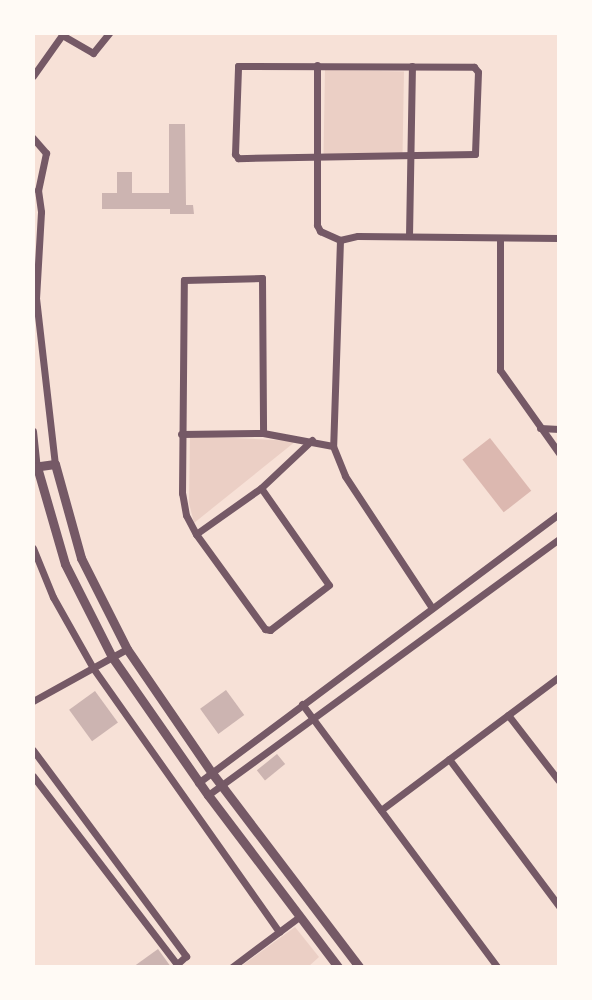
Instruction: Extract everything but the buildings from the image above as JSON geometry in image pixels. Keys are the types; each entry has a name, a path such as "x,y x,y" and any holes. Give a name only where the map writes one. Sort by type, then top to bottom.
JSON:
{"street":[{"path":"33,76 59,34 93,53 109,33"},
{"path":"317,65 318,229 340,240 358,236 559,238"},
{"path":"317,65 476,69 476,150 469,156 240,158 234,154 237,66 317,65"},
{"path":"410,236 412,66"},
{"path":"33,138 46,153 36,189 36,298 55,464 81,558 127,649 221,786 359,967"},
{"path":"500,238 498,364 559,453"},
{"path":"340,240 334,446 345,477 432,608"},
{"path":"261,488 329,585 275,627 265,629 196,534 186,515 182,492 181,434 182,282 187,279 259,276 263,280 263,433"},
{"path":"540,428 559,429"},
{"path":"33,431 35,467 65,564 112,657 198,783 332,965"},
{"path":"181,434 263,433 334,446"},
{"path":"196,534 261,488 312,440"},
{"path":"35,467 55,464"},
{"path":"198,783 559,514"},
{"path":"208,796 559,539"},
{"path":"33,548 53,597 93,668 279,932"},
{"path":"33,701 127,649"},
{"path":"381,810 559,677"},
{"path":"302,704 497,967"},
{"path":"508,715 559,781"},
{"path":"33,750 186,956 178,965 33,776"},
{"path":"449,759 559,906"},
{"path":"100,864 111,856"},
{"path":"127,900 137,892"},
{"path":"143,921 153,912"},
{"path":"232,967 299,917"}],"shaded area":[{"path":"325,70 404,71 403,156 324,155"},
{"path":"190,436 296,441 194,523 189,503"},
{"path":"490,438 531,491 504,512 462,460"},
{"path":"295,927 319,957 308,967 240,967"}]}
